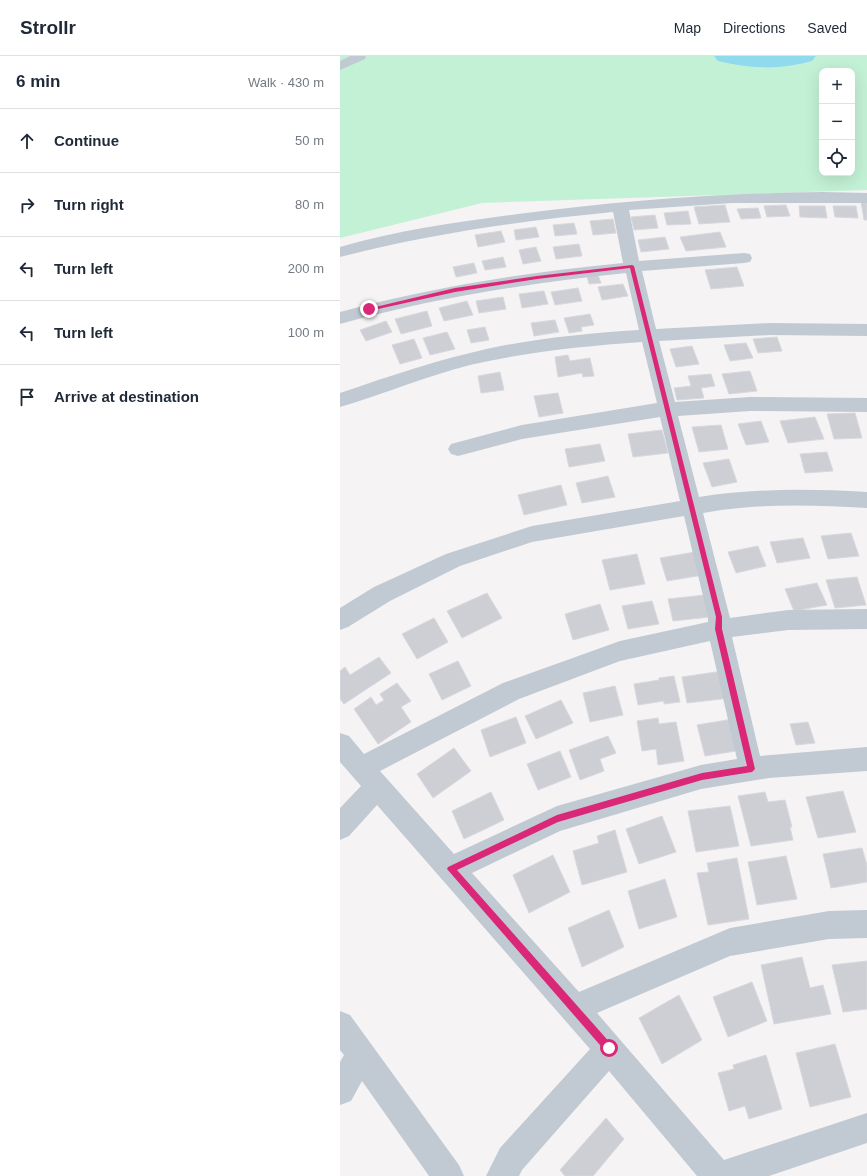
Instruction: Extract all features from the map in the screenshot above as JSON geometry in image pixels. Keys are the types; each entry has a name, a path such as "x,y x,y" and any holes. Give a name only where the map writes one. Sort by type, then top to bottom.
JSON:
{"street":[{"path":"340,66 360,56"},
{"path":"340,252 407,234 585,209 721,198 810,196 867,198"},
{"path":"620,206 632,266 668,410 690,507 719,617 719,629 752,769"},
{"path":"340,318 369,309 455,290 537,277 632,266 744,258"},
{"path":"340,400 451,364 514,350 583,341 744,329 828,328 867,330"},
{"path":"458,449 522,432 645,411 750,404 867,404"},
{"path":"340,620 382,594 453,560 532,534 737,499 814,497 867,500"},
{"path":"340,827 370,777 511,690 620,651 719,629 788,620 867,619"},
{"path":"340,744 609,1048 717,1176"},
{"path":"451,869 557,819 702,777 768,766 867,759"},
{"path":"574,1008 730,942 830,925 867,924"},
{"path":"340,1025 448,1176"},
{"path":"502,1176 511,1159 609,1048"},
{"path":"340,1090 361,1054"},
{"path":"723,1176 867,1128"}],"green space":[{"path":"340,56 867,56 867,190 482,203 340,238"}],"building":[{"path":"861,202 867,202 867,220 864,220"},
{"path":"725,205 730,222 699,224 694,207"},
{"path":"786,205 790,216 767,217 764,206"},
{"path":"799,206 825,206 827,218 800,217"},
{"path":"833,206 856,206 858,218 835,217"},
{"path":"758,208 761,218 741,219 737,209"},
{"path":"688,211 691,224 667,225 664,213"},
{"path":"655,215 658,228 634,230 631,217"},
{"path":"613,219 616,233 593,235 590,221"},
{"path":"574,223 577,234 555,236 553,225"},
{"path":"536,227 539,237 516,240 514,230"},
{"path":"501,231 505,242 478,247 475,235"},
{"path":"720,232 726,247 686,251 680,237"},
{"path":"665,237 669,249 641,252 638,240"},
{"path":"579,244 582,256 556,259 553,247"},
{"path":"536,247 541,261 523,264 519,250"},
{"path":"503,257 506,267 485,270 482,261"},
{"path":"474,263 477,273 456,277 453,267"},
{"path":"737,267 744,286 711,289 705,270"},
{"path":"598,275 601,283 589,284 587,276"},
{"path":"623,284 628,296 602,300 598,287"},
{"path":"578,288 582,301 555,305 551,292"},
{"path":"544,291 548,304 522,308 519,294"},
{"path":"503,297 506,309 479,313 476,301"},
{"path":"467,301 473,315 444,321 439,308"},
{"path":"427,311 432,326 401,334 395,319"},
{"path":"590,314 594,325 581,327 582,331 569,333 564,318"},
{"path":"555,320 559,332 534,336 531,323"},
{"path":"386,321 392,332 366,341 360,330"},
{"path":"485,327 489,340 471,343 467,330"},
{"path":"447,332 455,349 430,355 423,338"},
{"path":"777,337 782,351 758,353 753,339"},
{"path":"414,339 422,358 400,364 392,345"},
{"path":"746,343 753,358 730,361 724,345"},
{"path":"692,346 699,364 676,367 670,349"},
{"path":"568,355 570,361 590,358 594,376 583,377 582,373 558,377 555,357"},
{"path":"750,371 757,391 729,394 722,374"},
{"path":"500,372 504,390 481,393 478,376"},
{"path":"711,374 715,386 701,388 704,398 677,400 674,388 691,386 688,376"},
{"path":"558,393 563,413 539,417 534,396"},
{"path":"855,413 862,438 834,439 827,414"},
{"path":"815,417 824,439 788,443 780,421"},
{"path":"761,421 769,442 746,445 738,424"},
{"path":"721,425 728,449 699,452 692,427"},
{"path":"662,430 668,453 633,457 628,434"},
{"path":"600,444 605,461 569,467 565,449"},
{"path":"827,452 833,471 805,473 800,454"},
{"path":"729,459 737,482 712,487 703,463"},
{"path":"608,476 615,497 582,503 576,483"},
{"path":"561,485 567,505 524,515 518,495"},
{"path":"851,533 859,556 828,559 821,536"},
{"path":"803,538 810,558 777,563 770,542"},
{"path":"758,546 766,566 736,573 728,552"},
{"path":"695,552 703,575 667,581 660,558"},
{"path":"637,554 645,584 610,590 602,560"},
{"path":"857,577 866,605 835,608 826,580"},
{"path":"817,583 827,605 794,611 785,589"},
{"path":"487,593 502,618 462,638 447,611"},
{"path":"705,595 710,617 673,621 668,599"},
{"path":"652,601 659,624 628,629 622,606"},
{"path":"600,604 609,630 573,640 565,614"},
{"path":"434,618 448,642 417,659 402,634"},
{"path":"379,657 391,673 344,704 340,699 340,671 345,667 350,675"},
{"path":"458,661 471,686 442,700 429,674"},
{"path":"723,671 730,698 687,703 682,677"},
{"path":"674,676 680,702 664,704 664,701 638,705 634,684"},
{"path":"397,683 411,701 401,707 411,722 378,744 354,709 371,697 376,705 384,700 380,694"},
{"path":"615,686 623,715 590,722 583,693"},
{"path":"561,700 573,723 536,739 525,716"},
{"path":"516,717 526,743 490,757 481,730"},
{"path":"658,718 659,724 676,722 684,761 658,765 656,749 642,751 637,721"},
{"path":"733,719 742,750 705,756 697,725"},
{"path":"808,722 815,743 796,745 790,724"},
{"path":"608,736 616,753 600,759 604,771 580,780 569,750"},
{"path":"454,748 471,771 433,798 417,774"},
{"path":"560,751 571,777 538,790 527,764"},
{"path":"843,791 856,832 818,838 806,797"},
{"path":"491,792 504,820 464,839 452,811"},
{"path":"765,792 768,802 785,800 792,827 790,827 793,840 751,846 738,796"},
{"path":"730,806 739,846 696,852 688,811"},
{"path":"662,816 676,852 639,864 626,829"},
{"path":"615,830 627,872 582,885 573,851 599,843 597,836"},
{"path":"862,848 867,865 867,882 831,888 823,854"},
{"path":"553,855 570,892 529,913 513,875"},
{"path":"786,856 797,899 757,905 748,862"},
{"path":"737,858 749,919 708,925 697,873 709,872 707,863"},
{"path":"665,879 677,917 639,929 628,891"},
{"path":"609,910 624,947 582,967 568,928"},
{"path":"802,957 810,988 823,985 831,1014 774,1024 761,965"},
{"path":"867,961 867,1009 843,1012 832,965"},
{"path":"752,982 767,1021 728,1037 713,997"},
{"path":"679,995 702,1040 662,1064 639,1018"},
{"path":"835,1044 851,1097 810,1107 796,1053"},
{"path":"766,1055 782,1109 749,1119 745,1106 729,1111 718,1073 734,1069 733,1065"},
{"path":"606,1118 624,1139 593,1176 565,1176 560,1170"}],"waterway":[{"path":"727,56 775,61 803,56"}],"route":[{"path":"369,309 455,290 537,277 632,266 668,410 690,507 719,617 719,629 752,769 702,777 557,819 451,869 609,1048"}]}
